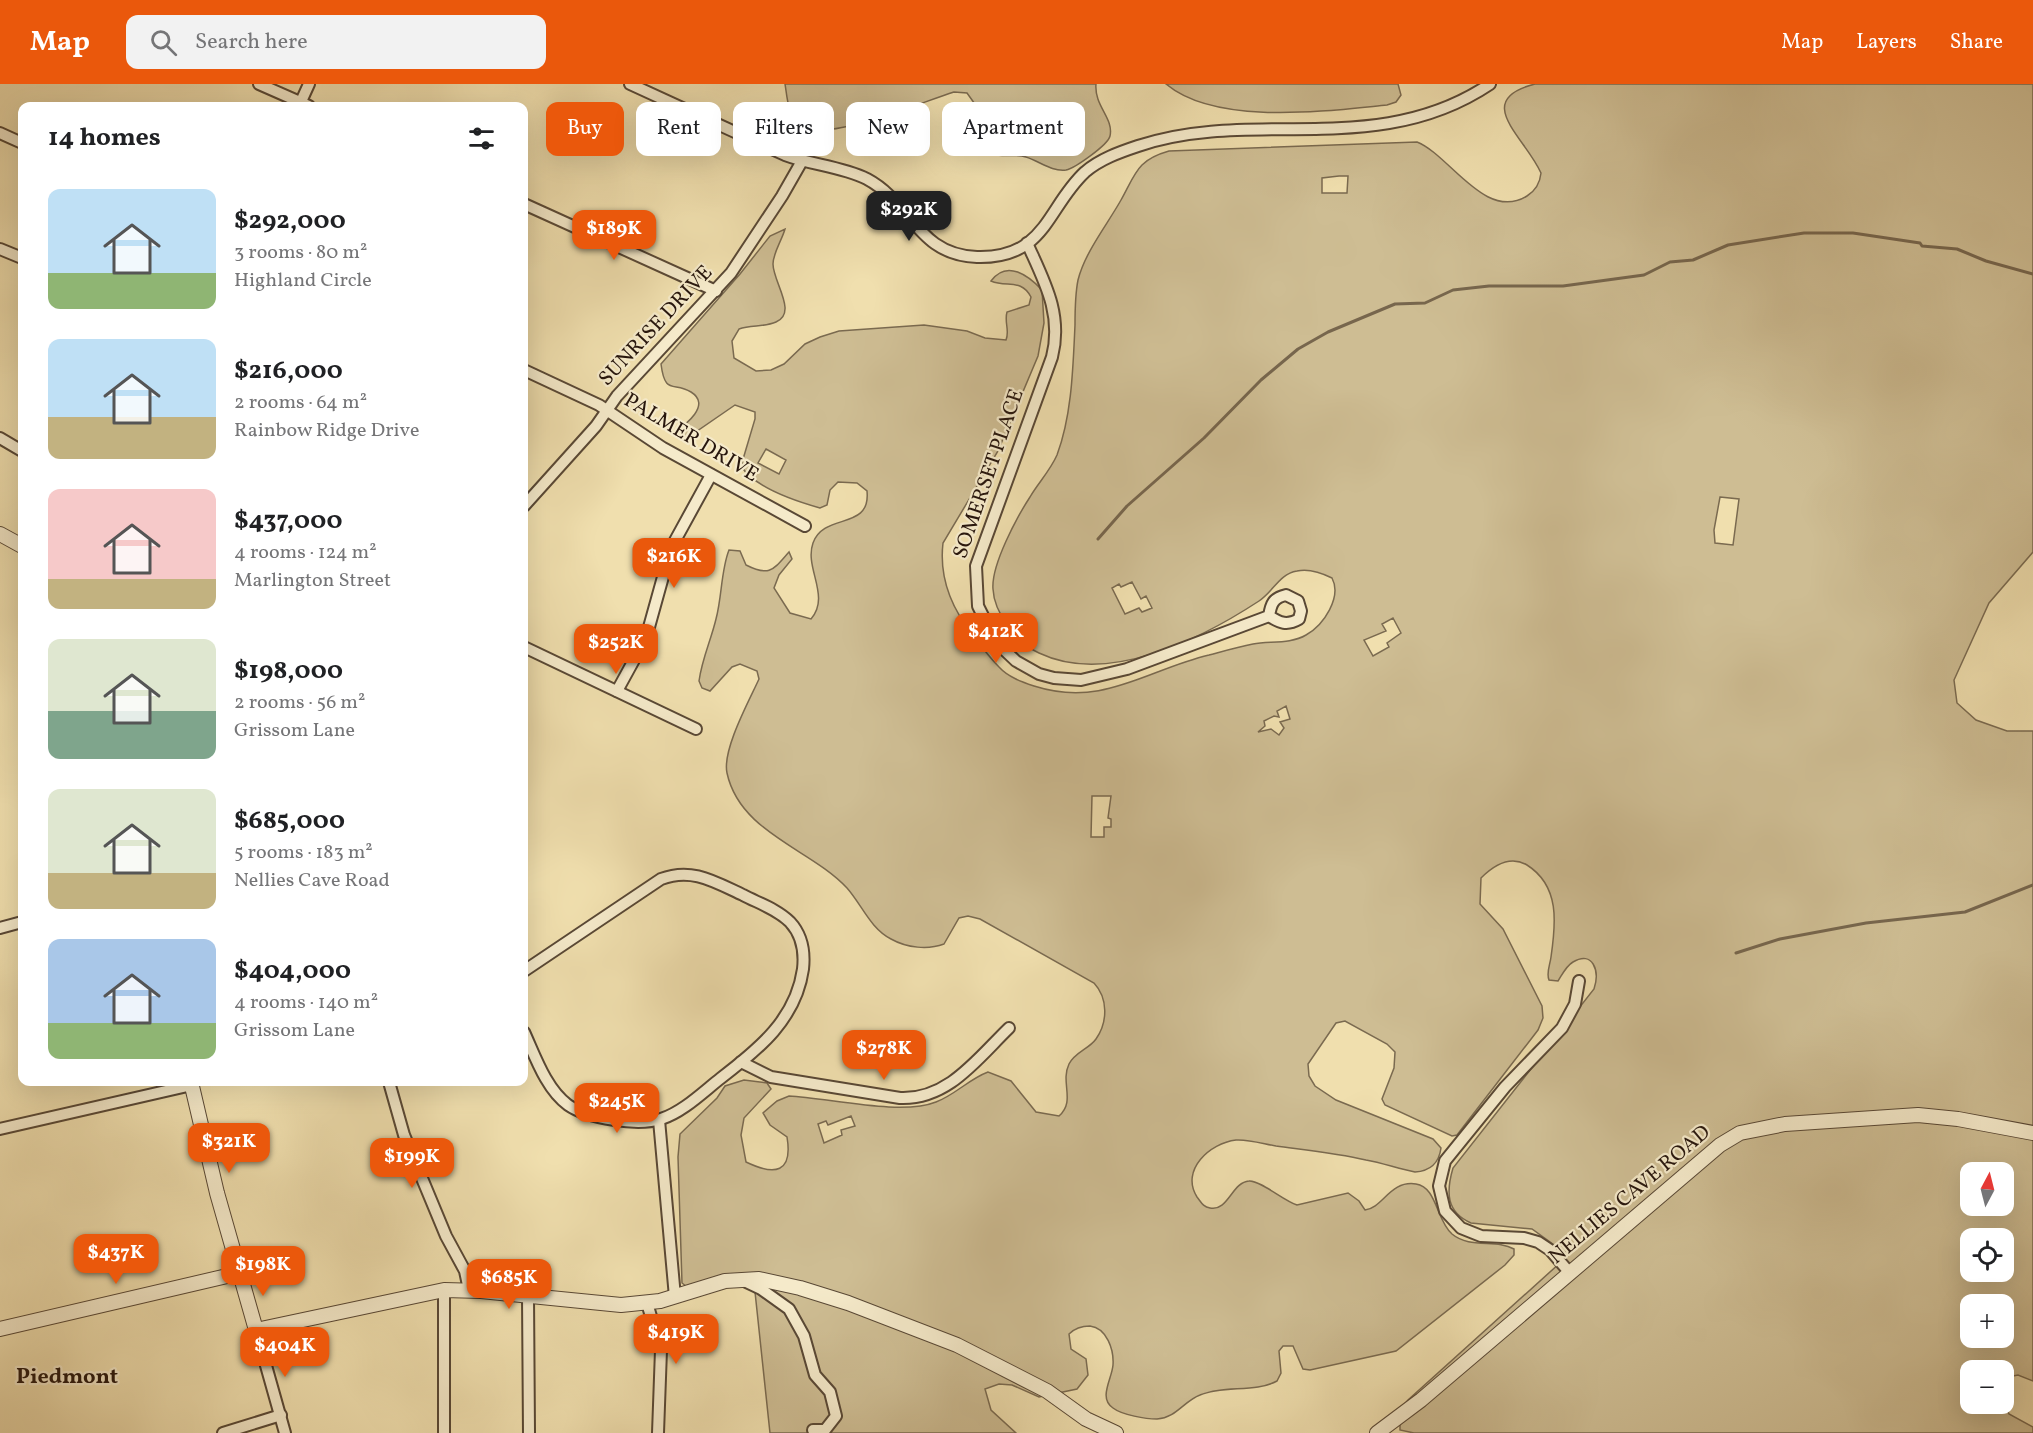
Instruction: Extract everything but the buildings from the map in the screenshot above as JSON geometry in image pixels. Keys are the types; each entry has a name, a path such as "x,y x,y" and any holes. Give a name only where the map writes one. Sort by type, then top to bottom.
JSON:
{"street":[{"path":"259,84 297,102"},
{"path":"304,102 309,84"},
{"path":"630,84 802,161 843,170 867,179 890,196 921,234 950,252 986,257 1006,253 1027,243 1050,223 1072,187 1085,172 1104,160 1138,146 1171,137 1205,132 1324,130 1393,123 1453,104 1490,84"},
{"path":"0,133 18,141"},
{"name":"SUNRISE DRIVE","path":"528,501 617,396 716,291 752,243 802,161"},
{"path":"528,206 716,291"},
{"name":"SOMERSET PLACE","path":"1027,243 1051,297 1055,314 1056,340 979,551 975,591 989,631 1006,653 1023,666 1054,678 1081,680 1127,669 1269,616"},
{"path":"0,249 18,256"},
{"name":"PALMER DRIVE","path":"528,372 607,410 657,444 806,526"},
{"path":"0,438 18,449"},
{"path":"617,691 646,638 671,549 711,475"},
{"path":"0,534 18,544"},
{"path":"528,649 696,729"},
{"path":"528,968 661,879 680,873 704,876 778,913 795,929 802,944 802,980 793,1004 768,1040 681,1109 659,1120 629,1122 587,1113 567,1104 550,1086 528,1040"},
{"path":"0,928 18,923"},
{"path":"1570,1273 1550,1250 1538,1242 1524,1238 1481,1236 1461,1228 1445,1211 1439,1186 1445,1161 1505,1087 1562,1028 1575,1004 1579,981"},
{"path":"741,1062 771,1077 900,1098 919,1098 936,1093 953,1082 1009,1028"},
{"path":"0,1129 179,1086"},
{"path":"193,1086 240,1273 285,1433"},
{"path":"390,1086 404,1135 446,1236 465,1270 469,1290"},
{"name":"NELLIES CAVE ROAD","path":"1377,1433 1413,1407 1720,1144 1740,1133 1785,1124 1918,1115 1958,1119 2033,1132"},
{"path":"659,1120 675,1297"},
{"path":"0,1329 240,1273"},
{"path":"256,1330 444,1290 469,1290 603,1305 647,1303 675,1297 715,1283 739,1279 759,1280 800,1287 957,1345 1047,1391 1086,1419 1116,1433"},
{"path":"739,1279 762,1289 789,1309 804,1336 814,1375 831,1392 836,1416 825,1430 813,1430"},
{"path":"444,1290 444,1433"},
{"path":"528,1296 529,1433"},
{"path":"647,1303 661,1350 658,1433"},
{"path":"223,1433 281,1415"}],"shaded area":[{"path":"785,84 1096,84 1098,99 1109,123 1110,136 1098,150 1076,165 1061,170 1022,156 1085,156 1085,102 973,102 967,93 954,92 926,102 846,102 846,127 834,129 834,102 788,102"},
{"path":"1166,84 1398,84 1401,95 1396,102 1387,105 1303,112 1242,111 1213,106 1187,97"},
{"path":"1535,84 2033,84 2033,552 1989,603 1954,680 1957,703 1976,720 2007,731 2033,731 2033,1381 2018,1375 2014,1376 2014,1360 1960,1360 1960,1414 2009,1414 2033,1427 2033,1433 1414,1433 1400,1430 1400,1410 1408,1400 1571,1253 1564,1252 1532,1229 1471,1223 1457,1213 1450,1200 1449,1185 1453,1168 1594,989 1596,982 1593,964 1586,959 1580,959 1571,964 1558,981 1549,980 1548,972 1554,931 1550,894 1538,874 1527,865 1514,861 1496,866 1481,878 1480,904 1503,929 1542,1006 1543,1018 1538,1030 1457,1135 1452,1136 1385,1105 1382,1099 1394,1068 1395,1052 1387,1044 1345,1021 1336,1023 1308,1064 1309,1076 1315,1086 1336,1100 1433,1139 1441,1148 1438,1158 1430,1168 1415,1172 1344,1155 1236,1140 1226,1142 1208,1152 1200,1160 1192,1177 1197,1197 1210,1208 1221,1206 1238,1186 1249,1181 1297,1205 1348,1193 1359,1201 1365,1210 1377,1205 1400,1186 1416,1184 1428,1191 1447,1228 1459,1239 1514,1249 1514,1255 1505,1265 1396,1351 1310,1370 1303,1369 1293,1346 1283,1346 1279,1351 1281,1373 1277,1381 1259,1387 1209,1392 1194,1398 1169,1416 1152,1419 1122,1413 1109,1404 1106,1394 1113,1365 1111,1347 1101,1331 1084,1326 1069,1334 1071,1349 1086,1359 1088,1375 1077,1389 1039,1397 1012,1385 999,1384 985,1389 991,1410 1016,1433 770,1433 755,1292 748,1288 733,1286 696,1294 682,1283 678,1157 680,1134 717,1098 725,1086 744,1080 767,1083 771,1089 744,1118 741,1135 746,1162 773,1170 780,1168 787,1158 787,1137 770,1125 763,1113 777,1101 789,1096 885,1107 921,1106 943,1099 988,1072 1011,1081 1036,1112 1059,1116 1066,1104 1066,1078 1069,1064 1096,1039 1103,1025 1105,1010 1102,996 1094,983 980,919 968,916 959,918 944,944 938,946 911,946 891,939 877,929 847,888 832,874 761,825 746,811 734,794 727,773 728,752 737,726 759,679 757,671 740,664 732,667 710,691 702,688 699,681 718,611 724,566 729,550 740,551 746,565 761,571 775,567 789,552 792,559 779,575 774,588 790,613 811,619 818,601 811,552 813,543 827,527 855,517 862,512 866,503 867,491 857,483 838,482 830,490 827,505 820,508 788,497 756,481 741,466 755,412 735,405 684,440 675,432 695,414 699,403 697,397 691,392 668,384 661,364 770,236 785,229 774,255 773,264 785,304 785,312 782,318 772,324 739,329 732,341 734,358 756,371 771,370 784,364 805,344 839,331 924,325 967,331 985,338 1006,340 1007,312 1029,305 1031,297 1023,287 1018,285 991,281 997,274 1004,271 1018,272 1042,290 1044,323 1038,356 998,451 943,543 945,580 953,603 982,647 1003,671 1020,681 1059,692 1082,693 1124,684 1186,662 1236,648 1300,638 1319,625 1333,602 1335,594 1332,578 1320,573 1302,570 1291,573 1281,579 1259,601 1210,630 1153,654 1124,661 1094,664 1066,662 1039,653 1015,635 1002,617 994,598 993,579 996,567 1018,516 1057,455 1066,424 1072,374 1076,291 1081,270 1134,175 1144,163 1169,151 1417,142 1429,149 1482,194 1497,200 1512,202 1532,192 1540,180 1541,173 1508,121 1505,110 1507,100 1516,91","holes":["1348,176 1347,193 1322,193 1322,178","766,449 786,460 779,474 758,463","1720,497 1739,499 1733,545 1715,543 1714,530","1132,582 1141,599 1146,596 1152,608 1142,612 1139,608 1125,614 1112,588 1119,584 1121,587","1393,618 1401,633 1387,643 1389,647 1373,656 1364,640 1386,631 1382,624","1286,706 1290,719 1280,722 1284,728 1279,735 1271,729 1258,732 1265,726 1264,721 1274,716 1279,717 1277,711","1092,796 1111,796 1108,818 1111,819 1111,827 1104,827 1104,837 1091,837","851,1116 855,1126 841,1130 842,1135 824,1143 818,1124 826,1121 828,1125"]}],"waterway":[{"path":"1098,539 1127,506 1204,438 1261,380 1298,349 1328,332 1395,304 1425,303 1453,290 1489,286 1563,286 1644,275 1670,262 1693,260 1728,245 1804,233 1853,233 1920,243 1922,246 1957,249 1986,261 2033,274"},
{"path":"1736,953 1780,939 1866,923 1965,912 2033,885"}],"district":[{"name":"Piedmont","path":"67,1377"}]}
